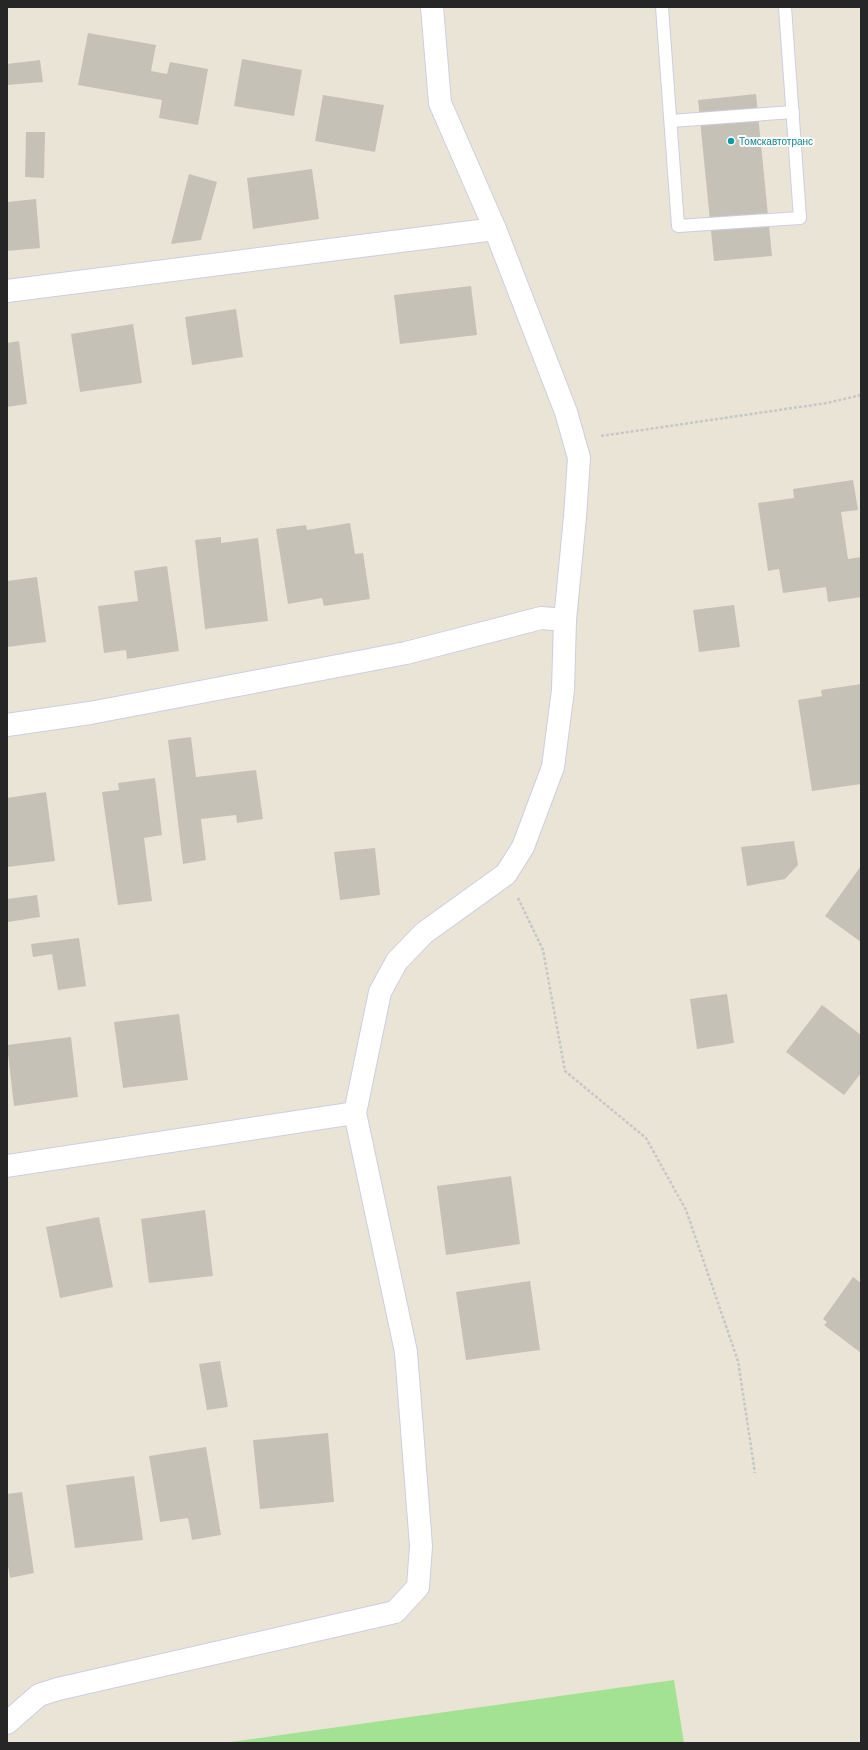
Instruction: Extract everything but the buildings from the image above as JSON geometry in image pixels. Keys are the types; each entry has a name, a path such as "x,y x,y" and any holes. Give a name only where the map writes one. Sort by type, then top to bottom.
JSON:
{"street":[{"path":"7,1723 39,1696 58,1689 395,1612 418,1587 421,1546 406,1352 355,1113 380,992 397,961 424,933 506,874 523,847 552,768 562,690 565,620 576,517 579,458 566,412 495,229 440,103 432,7"},
{"path":"7,291 495,229"},
{"path":"7,725 90,713 406,653 541,618 565,620"},
{"path":"7,1166 355,1113"}],"lane":[{"path":"662,7 678,226 800,218 785,7"},
{"path":"670,121 793,112"}],"path":[{"path":"574,440 827,403 861,395"},
{"path":"506,874 543,950 565,1071 646,1138 686,1210 738,1361 756,1473"}],"green space":[{"path":"674,1680 684,1743 224,1743"}],"place":[{"name":"Томскавтотранс","path":"731,141"}]}
